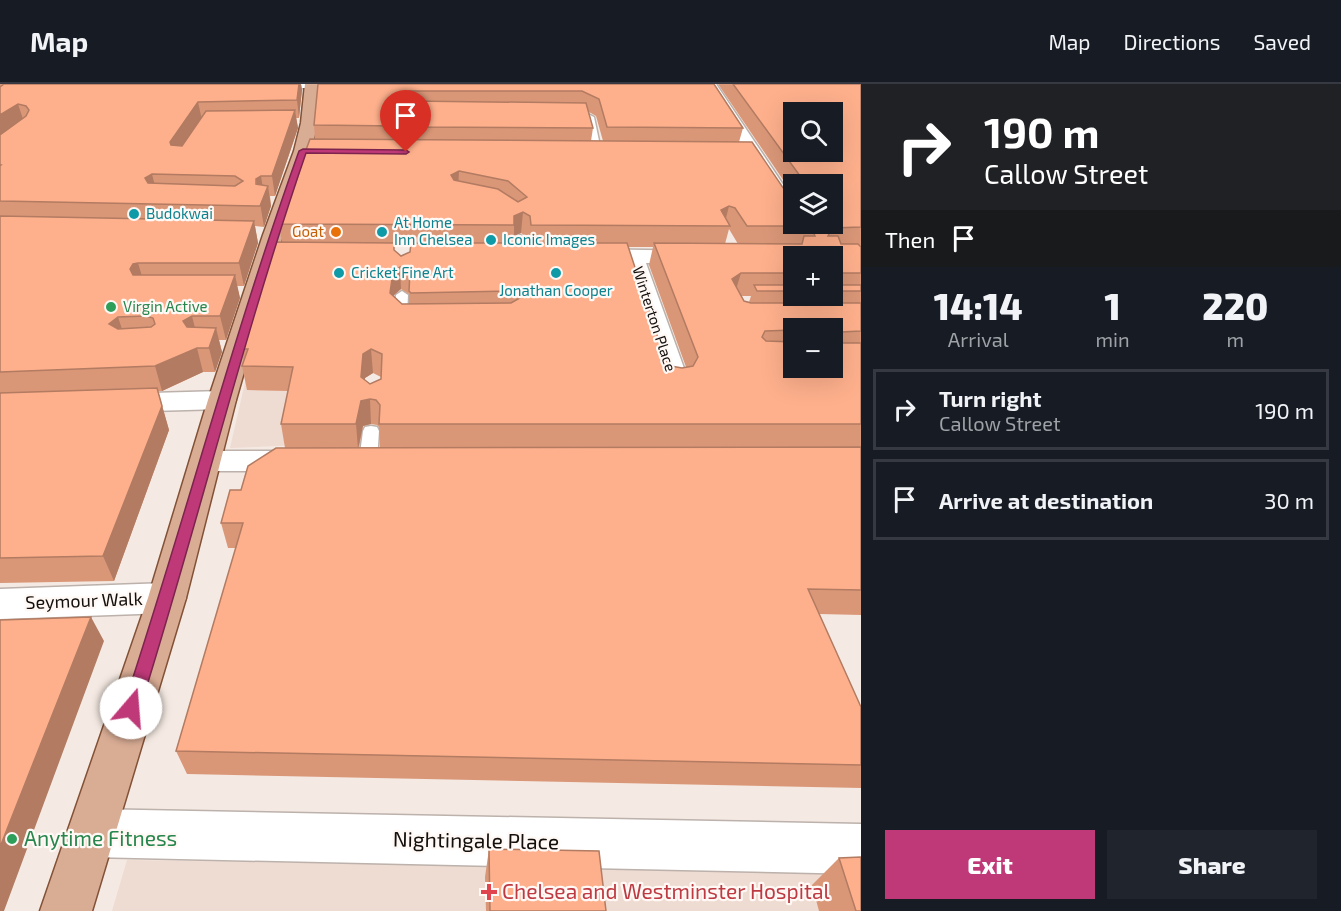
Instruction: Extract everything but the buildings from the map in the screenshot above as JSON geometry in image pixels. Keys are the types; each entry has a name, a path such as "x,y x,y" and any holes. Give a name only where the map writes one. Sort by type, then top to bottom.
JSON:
{"main road":[{"path":"66,911 167,598 222,400 229,346 270,245 280,202 303,151 304,123 312,84"}],"street":[{"path":"223,84 318,84"},
{"path":"709,84 783,201"},
{"path":"303,151 326,151"},
{"path":"400,152 428,152"},
{"path":"576,153 605,153"},
{"path":"729,154 753,154"},
{"path":"499,256 521,247 545,256"},
{"path":"567,256 721,256"},
{"name":"Winterton Place","path":"633,256 675,382"},
{"path":"94,404 222,400"},
{"path":"206,461 355,454 401,461"},
{"name":"Seymour Walk","path":"0,604 167,598"},
{"name":"Nightingale Place","path":"91,833 861,849"}],"lane":[{"path":"400,152 402,115 443,113"},
{"path":"559,113 580,113 590,117 605,153"},
{"path":"402,295 400,316 408,322 419,321"}],"shaded area":[{"path":"258,326 325,444 230,448"},
{"name":"Chelsea and Westminster Hospital","path":"127,860 861,872 861,911 112,911"}],"place":[{"name":"Budokwai","path":"134,214"},
{"name":"Goat","path":"336,232"},
{"name":"At Home Inn Chelsea","path":"382,232"},
{"name":"Iconic Images","path":"491,240"},
{"name":"Cricket Fine Art","path":"339,273"},
{"name":"Jonathan Cooper","path":"556,273"},
{"name":"Virgin Active","path":"111,307"},
{"name":"Anytime Fitness","path":"12,839"},
{"name":"Chelsea and Westminster Hospital","path":"489,892"}],"route":[{"path":"131,708 167,598 222,400 273,235 303,151 406,152"}]}
